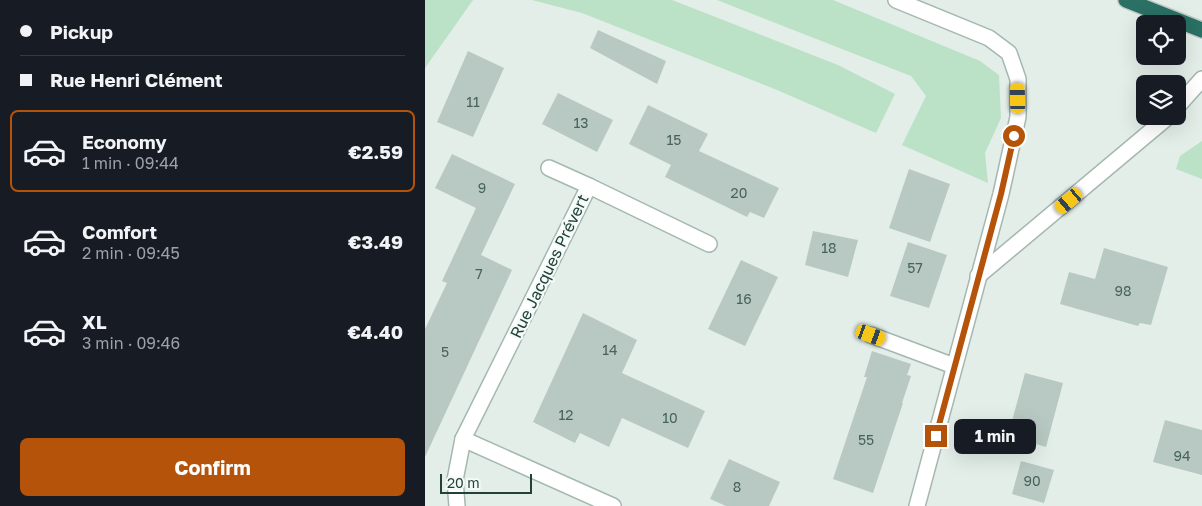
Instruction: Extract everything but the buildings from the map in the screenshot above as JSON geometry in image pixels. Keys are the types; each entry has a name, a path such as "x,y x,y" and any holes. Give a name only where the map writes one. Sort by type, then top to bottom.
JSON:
{"highway":[{"path":"1125,0 1202,30"}],"street":[{"path":"896,0 989,38 1009,53 1018,79 1018,117 1001,194 917,506"},
{"path":"1186,97 1202,79"},
{"path":"978,276 1158,125"},
{"path":"549,168 589,186"},
{"name":"Rue Jacques Prévert","path":"457,506 455,480 463,438 589,186 709,244"},
{"path":"871,335 954,366"},
{"path":"463,438 613,506"}],"green space":[{"path":"425,0 473,0 425,68"},
{"path":"532,0 672,0 838,65 895,94 876,133 777,90 582,13"},
{"path":"717,0 833,0 980,61 999,75 1001,118 985,153 988,183 902,145 926,96 911,76"},
{"path":"1202,141 1202,179 1176,169 1180,156"}],"route":[{"path":"936,436 1001,194 1014,136"}]}
